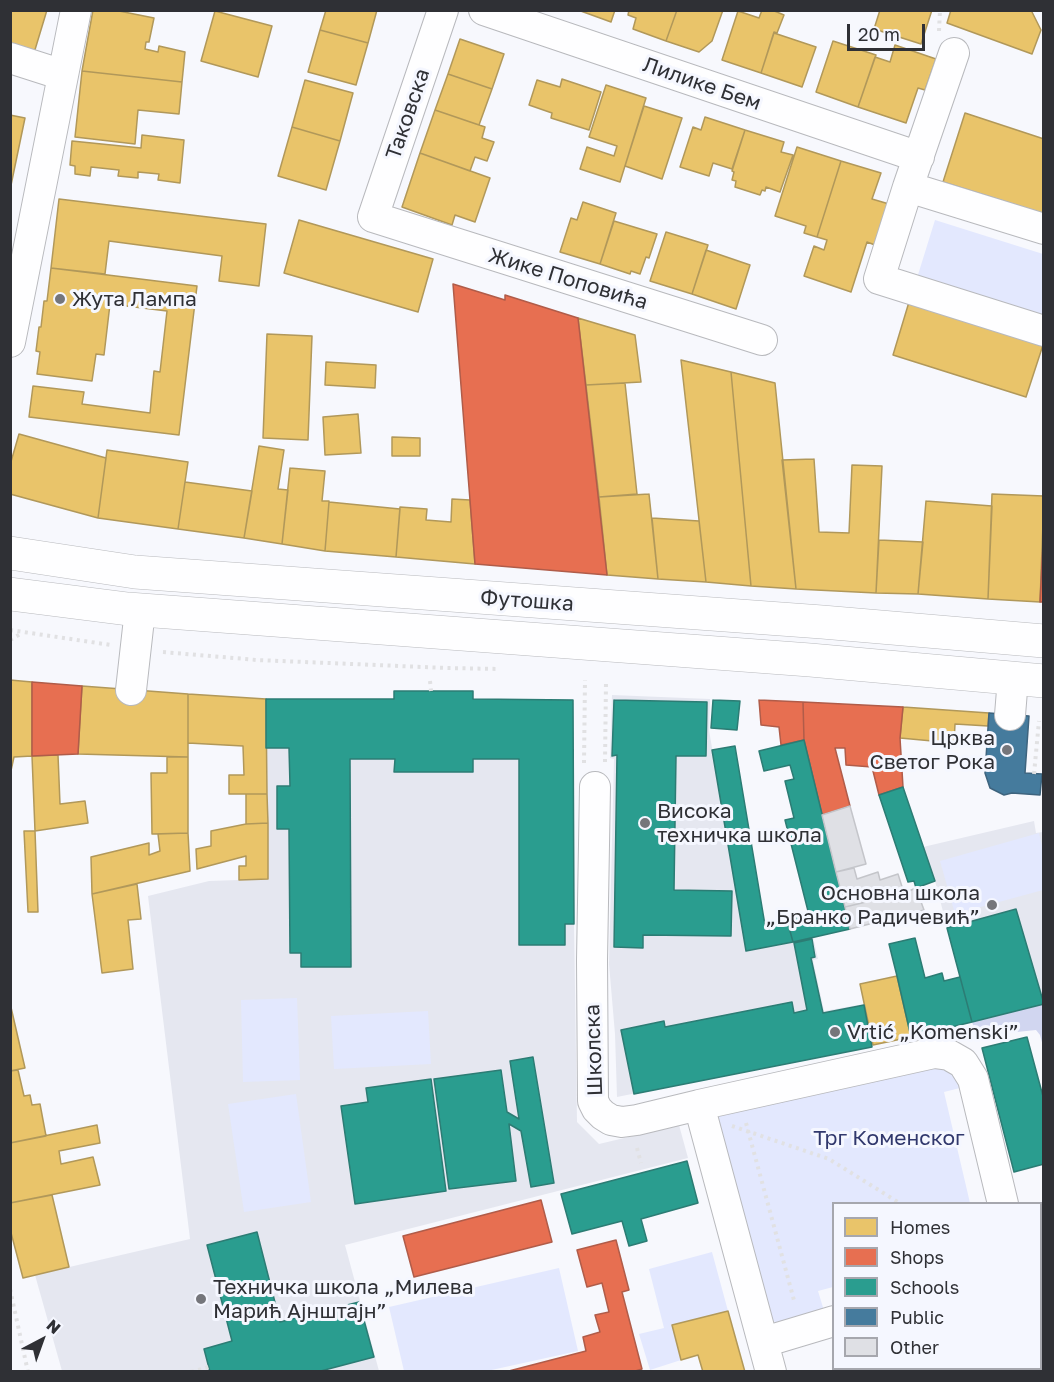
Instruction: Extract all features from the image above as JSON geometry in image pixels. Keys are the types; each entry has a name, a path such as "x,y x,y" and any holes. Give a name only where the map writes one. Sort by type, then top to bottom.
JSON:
{"main road":[{"name":"Футошка","path":"10,553 135,572 822,622 1044,641"},
{"name":"Футошка","path":"10,594 140,610 810,660 1028,679"}],"street":[{"path":"10,342 75,10"},
{"name":"Таковска","path":"373,217 443,10"},
{"name":"Лилике Бем","path":"484,10 919,157"},
{"path":"954,53 879,279 1044,331"},
{"path":"10,58 63,75"},
{"path":"908,187 1044,229"},
{"name":"Жике Поповића","path":"373,217 762,340"},
{"path":"131,690 140,610"},
{"path":"1010,715 1028,679"},
{"name":"Школска","path":"595,771 592,960 593,1101 603,1115 611,1120 622,1122 699,1105"},
{"path":"771,1371 776,1338 699,1105 934,1053 949,1055 963,1064 973,1079 1003,1202"},
{"path":"776,1338 832,1322"}],"path":[{"path":"10,640 22,632"},
{"path":"585,680 595,771"},
{"path":"430,681 431,691"},
{"path":"595,771 606,682"},
{"path":"1034,774 1039,717"},
{"path":"739,1096 795,1304 776,1338"},
{"path":"699,1105 725,1124 829,1159 899,1202"},
{"path":"10,1289 28,1371"},
{"path":"191,1371 208,1367"}],"shaded area":[{"path":"394,691 473,691 473,699 573,700 577,1122 599,1144 679,1125 688,1158 345,1245 379,1371 62,1371 35,1275 190,1239 148,896 209,881 268,879 266,699 394,699"},
{"path":"612,695 710,699 709,730 746,950 813,937 818,959 813,960 824,1011 864,1004 873,1045 617,1097 609,964 614,759 610,758"},
{"name":"Основна школа „Бранко Радичевић”","path":"1034,821 1036,833 1043,832 1043,1004 972,1022 935,881 923,847"},
{"path":"1043,1004 1043,1046 1036,1030 1007,1033 984,1041 977,1036 972,1022"}],"green space":[{"path":"935,220 1043,254 1043,318 917,278"},
{"path":"1039,833 1043,850 1043,890 955,914 940,861"},
{"path":"297,998 300,1080 243,1082 241,1000"},
{"path":"428,1011 431,1064 334,1069 331,1016"},
{"name":"Трг Коменског","path":"927,1064 950,1070 964,1087 944,1092 970,1202 832,1202 832,1287 818,1291 825,1314 779,1324 768,1319 717,1116"},
{"path":"296,1094 311,1202 244,1212 228,1104"},
{"path":"712,1252 728,1311 672,1325 681,1360 650,1370 639,1334 664,1328 649,1269"},
{"path":"559,1268 578,1351 487,1371 404,1371 389,1307"}],"building: Homes":[{"path":"10,10 47,10 34,53 10,45"},
{"path":"93,10 114,10 154,18 149,42 146,42 145,49 158,52 159,46 185,52 182,82 82,71"},
{"path":"326,10 377,10 368,43 320,30"},
{"path":"578,10 615,10 611,22"},
{"path":"629,10 677,10 666,41 633,29 636,18 628,15"},
{"path":"677,10 723,10 712,41 699,52 666,41"},
{"path":"762,10 772,10 784,15 777,33 774,32 761,73 722,60 738,11 759,18"},
{"path":"880,10 932,10 921,44 874,29"},
{"path":"951,10 1031,10 1041,30 1032,54 947,23"},
{"path":"215,11 272,26 258,77 201,61"},
{"path":"320,30 368,43 356,85 308,72"},
{"path":"774,33 816,47 802,87 761,73"},
{"path":"460,39 504,54 492,89 448,74"},
{"path":"833,41 876,55 858,107 816,92"},
{"path":"895,45 936,59 925,90 918,88 906,123 858,107 875,57 890,62"},
{"path":"82,71 182,82 179,114 138,110 135,144 75,137"},
{"path":"448,74 492,89 479,125 435,110"},
{"path":"562,79 601,92 589,130 551,118 552,113 529,105 537,80 560,87"},
{"path":"305,80 353,93 340,141 292,127"},
{"path":"606,85 646,98 620,182 580,169 587,147 614,156 617,146 589,137"},
{"path":"644,106 682,118 662,179 625,166"},
{"path":"435,110 485,127 482,138 494,142 487,161 475,157 470,171 420,153"},
{"path":"965,113 1044,139 1044,214 943,182"},
{"path":"10,115 25,118 10,190"},
{"path":"705,117 745,130 732,169 713,163 709,176 680,167 693,127 701,130"},
{"path":"292,127 340,141 326,190 278,176"},
{"path":"745,130 784,142 781,152 793,155 780,192 766,187 760,195 735,187 736,181 732,180 734,172 732,171"},
{"path":"142,135 184,140 180,183 158,180 159,174 138,172 138,178 118,176 119,170 91,167 90,176 75,174 75,166 70,165 72,141 141,148"},
{"path":"797,147 841,161 817,237 804,233 806,226 775,216"},
{"path":"420,153 490,178 475,222 455,215 452,225 402,207"},
{"path":"841,161 881,173 872,199 889,204 875,245 867,242 851,292 804,276 814,246 824,250 827,240 817,237"},
{"path":"59,199 266,224 259,286 219,281 222,256 109,241 105,274 51,268"},
{"path":"583,202 616,213 600,264 560,252 571,218 577,220"},
{"path":"299,220 433,259 418,312 284,273"},
{"path":"614,221 657,234 649,258 646,257 640,274 631,271 630,274 600,264"},
{"path":"666,232 708,245 692,294 650,281"},
{"path":"706,250 750,265 736,309 692,294"},
{"path":"51,268 197,286 179,435 29,417 33,386 84,392 82,404 150,413 154,371 160,372 167,311 110,304 104,355 96,354 92,381 37,374 40,352 36,351 39,327 41,327 44,301 47,301"},
{"path":"909,302 1043,345 1026,397 893,355"},
{"path":"578,318 635,335 641,382 586,385"},
{"path":"267,334 312,336 308,440 263,438"},
{"path":"681,360 731,372 751,586 706,582"},
{"path":"326,362 376,365 375,388 325,385"},
{"path":"731,372 775,383 796,589 751,586"},
{"path":"625,383 637,494 599,497 586,385"},
{"path":"358,414 361,453 325,455 323,417"},
{"path":"19,434 106,458 98,518 10,494 10,465"},
{"path":"392,437 420,438 420,456 392,456"},
{"path":"259,446 284,450 278,489 288,490 282,544 244,538"},
{"path":"107,450 188,462 178,529 98,518"},
{"path":"814,459 819,532 849,533 852,465 882,466 876,593 796,589 782,460"},
{"path":"290,468 325,471 322,501 329,502 325,551 282,544"},
{"path":"185,482 252,491 244,538 178,529"},
{"path":"649,494 658,579 607,575 599,497"},
{"path":"992,494 1044,496 1040,602 988,599"},
{"path":"452,499 470,500 475,564 396,557 400,507 427,509 426,520 451,522"},
{"path":"926,501 992,506 988,599 918,594"},
{"path":"329,502 400,509 396,557 325,551"},
{"path":"652,518 699,521 706,582 658,579"},
{"path":"879,540 923,542 918,594 876,593"},
{"path":"10,680 32,682 32,756 14,757 10,775"},
{"path":"82,686 188,694 188,757 78,754"},
{"path":"188,694 266,699 267,794 229,794 229,775 244,775 243,746 188,743"},
{"path":"903,707 989,713 988,726 955,724 954,743 900,738"},
{"path":"58,755 60,804 85,801 88,823 35,831 32,756"},
{"path":"167,757 188,757 188,833 152,834 151,773 167,773"},
{"path":"246,794 267,794 268,823 246,824"},
{"path":"268,823 268,879 239,880 239,866 246,866 246,856 197,869 196,849 211,846 211,831 246,824"},
{"path":"24,831 35,831 38,912 28,912"},
{"path":"188,833 190,871 92,894 91,857 149,843 149,855 160,851 158,834"},
{"path":"137,884 141,919 128,920 133,969 102,973 92,894"},
{"path":"897,976 911,1037 873,1045 860,984"},
{"path":"10,1003 25,1068 10,1071"},
{"path":"18,1070 24,1096 30,1095 32,1105 40,1104 46,1136 10,1143 10,1071"},
{"path":"97,1125 100,1143 59,1151 61,1164 93,1157 100,1185 10,1203 10,1143"},
{"path":"52,1195 69,1267 23,1278 10,1229 10,1203"},
{"path":"1042,1275 1044,1275 1044,1314 1042,1308"},
{"path":"1042,1308 1044,1314 1044,1372 1028,1372 1028,1370 1042,1370"},
{"path":"728,1311 745,1372 703,1372 698,1355 681,1360 672,1325"},
{"path":"870,1370 938,1370 939,1372 870,1372"},
{"path":"938,1370 970,1370 970,1372 939,1372"}],"building: Shops":[{"path":"453,284 505,300 505,295 578,318 607,575 475,564"},
{"path":"1044,524 1044,602 1040,602"},
{"path":"32,682 82,686 78,754 32,756"},
{"path":"759,700 803,702 804,740 781,745 779,727 761,725"},
{"path":"803,702 903,707 900,738 903,787 879,795 872,767 846,765 845,748 835,748 850,806 822,815 804,740"},
{"path":"541,1200 552,1242 414,1277 403,1236"},
{"path":"616,1240 629,1290 622,1292 642,1369 632,1372 505,1372 586,1351 583,1337 600,1332 595,1315 609,1312 602,1283 587,1287 577,1250"}],"building: Schools":[{"path":"394,691 473,691 473,699 573,700 574,924 565,924 565,945 519,945 519,759 473,759 473,772 394,772 395,759 350,759 351,967 301,967 301,953 290,953 289,829 277,829 277,786 290,786 289,748 266,748 266,699 394,699"},
{"name":"Висока техничка школа","path":"614,700 707,702 706,756 676,756 674,890 732,891 731,936 643,935 643,948 614,947 617,755 612,756"},
{"path":"713,700 740,701 737,730 711,728"},
{"path":"804,740 850,929 793,942 787,920 809,915 785,820 794,818 785,781 794,779 790,765 764,771 759,751"},
{"path":"735,746 765,925 787,920 793,942 746,951 712,750"},
{"path":"903,787 935,881 916,888 914,881 908,882 879,795"},
{"path":"1016,909 1044,1004 972,1022 947,928"},
{"path":"915,938 925,978 942,973 944,981 960,977 972,1022 911,1037 889,944"},
{"path":"812,939 815,957 811,958 823,1013 864,1005 872,1047 634,1094 621,1030 664,1021 665,1027 792,1002 794,1013 807,1010 794,943"},
{"path":"1027,1037 1044,1100 1044,1164 1014,1172 982,1048"},
{"path":"533,1057 554,1183 531,1187 521,1131 509,1124 516,1181 449,1189 434,1079 501,1070 507,1112 519,1119 510,1061"},
{"path":"431,1079 446,1191 355,1204 341,1106 368,1102 366,1088"},
{"path":"687,1161 698,1203 641,1219 647,1241 629,1246 622,1221 572,1234 561,1194"},
{"path":"257,1232 280,1322 359,1302 374,1357 317,1372 210,1372 204,1349 232,1341 207,1245"}],"building: Public":[{"name":"Црква Светог Рока","path":"989,713 1029,716 1025,773 1042,774 1040,795 1012,793 1004,795 990,788 985,773"}],"building: Other":[{"path":"850,806 866,864 836,872 822,815"},
{"path":"854,868 857,879 878,872 880,880 898,874 904,893 845,907 836,872"},
{"path":"916,888 924,910 850,929 845,907"}],"place":[{"name":"Жута Лампа","path":"60,299"},
{"name":"Црква Светог Рока","path":"1007,750"},
{"name":"Висока техничка школа","path":"645,823"},
{"name":"Основна школа „Бранко Радичевић”","path":"992,905"},
{"name":"Vrtić „Komenski”","path":"835,1032"},
{"name":"Техничка школа „Милева Марић Ајнштајн”","path":"201,1299"}]}
